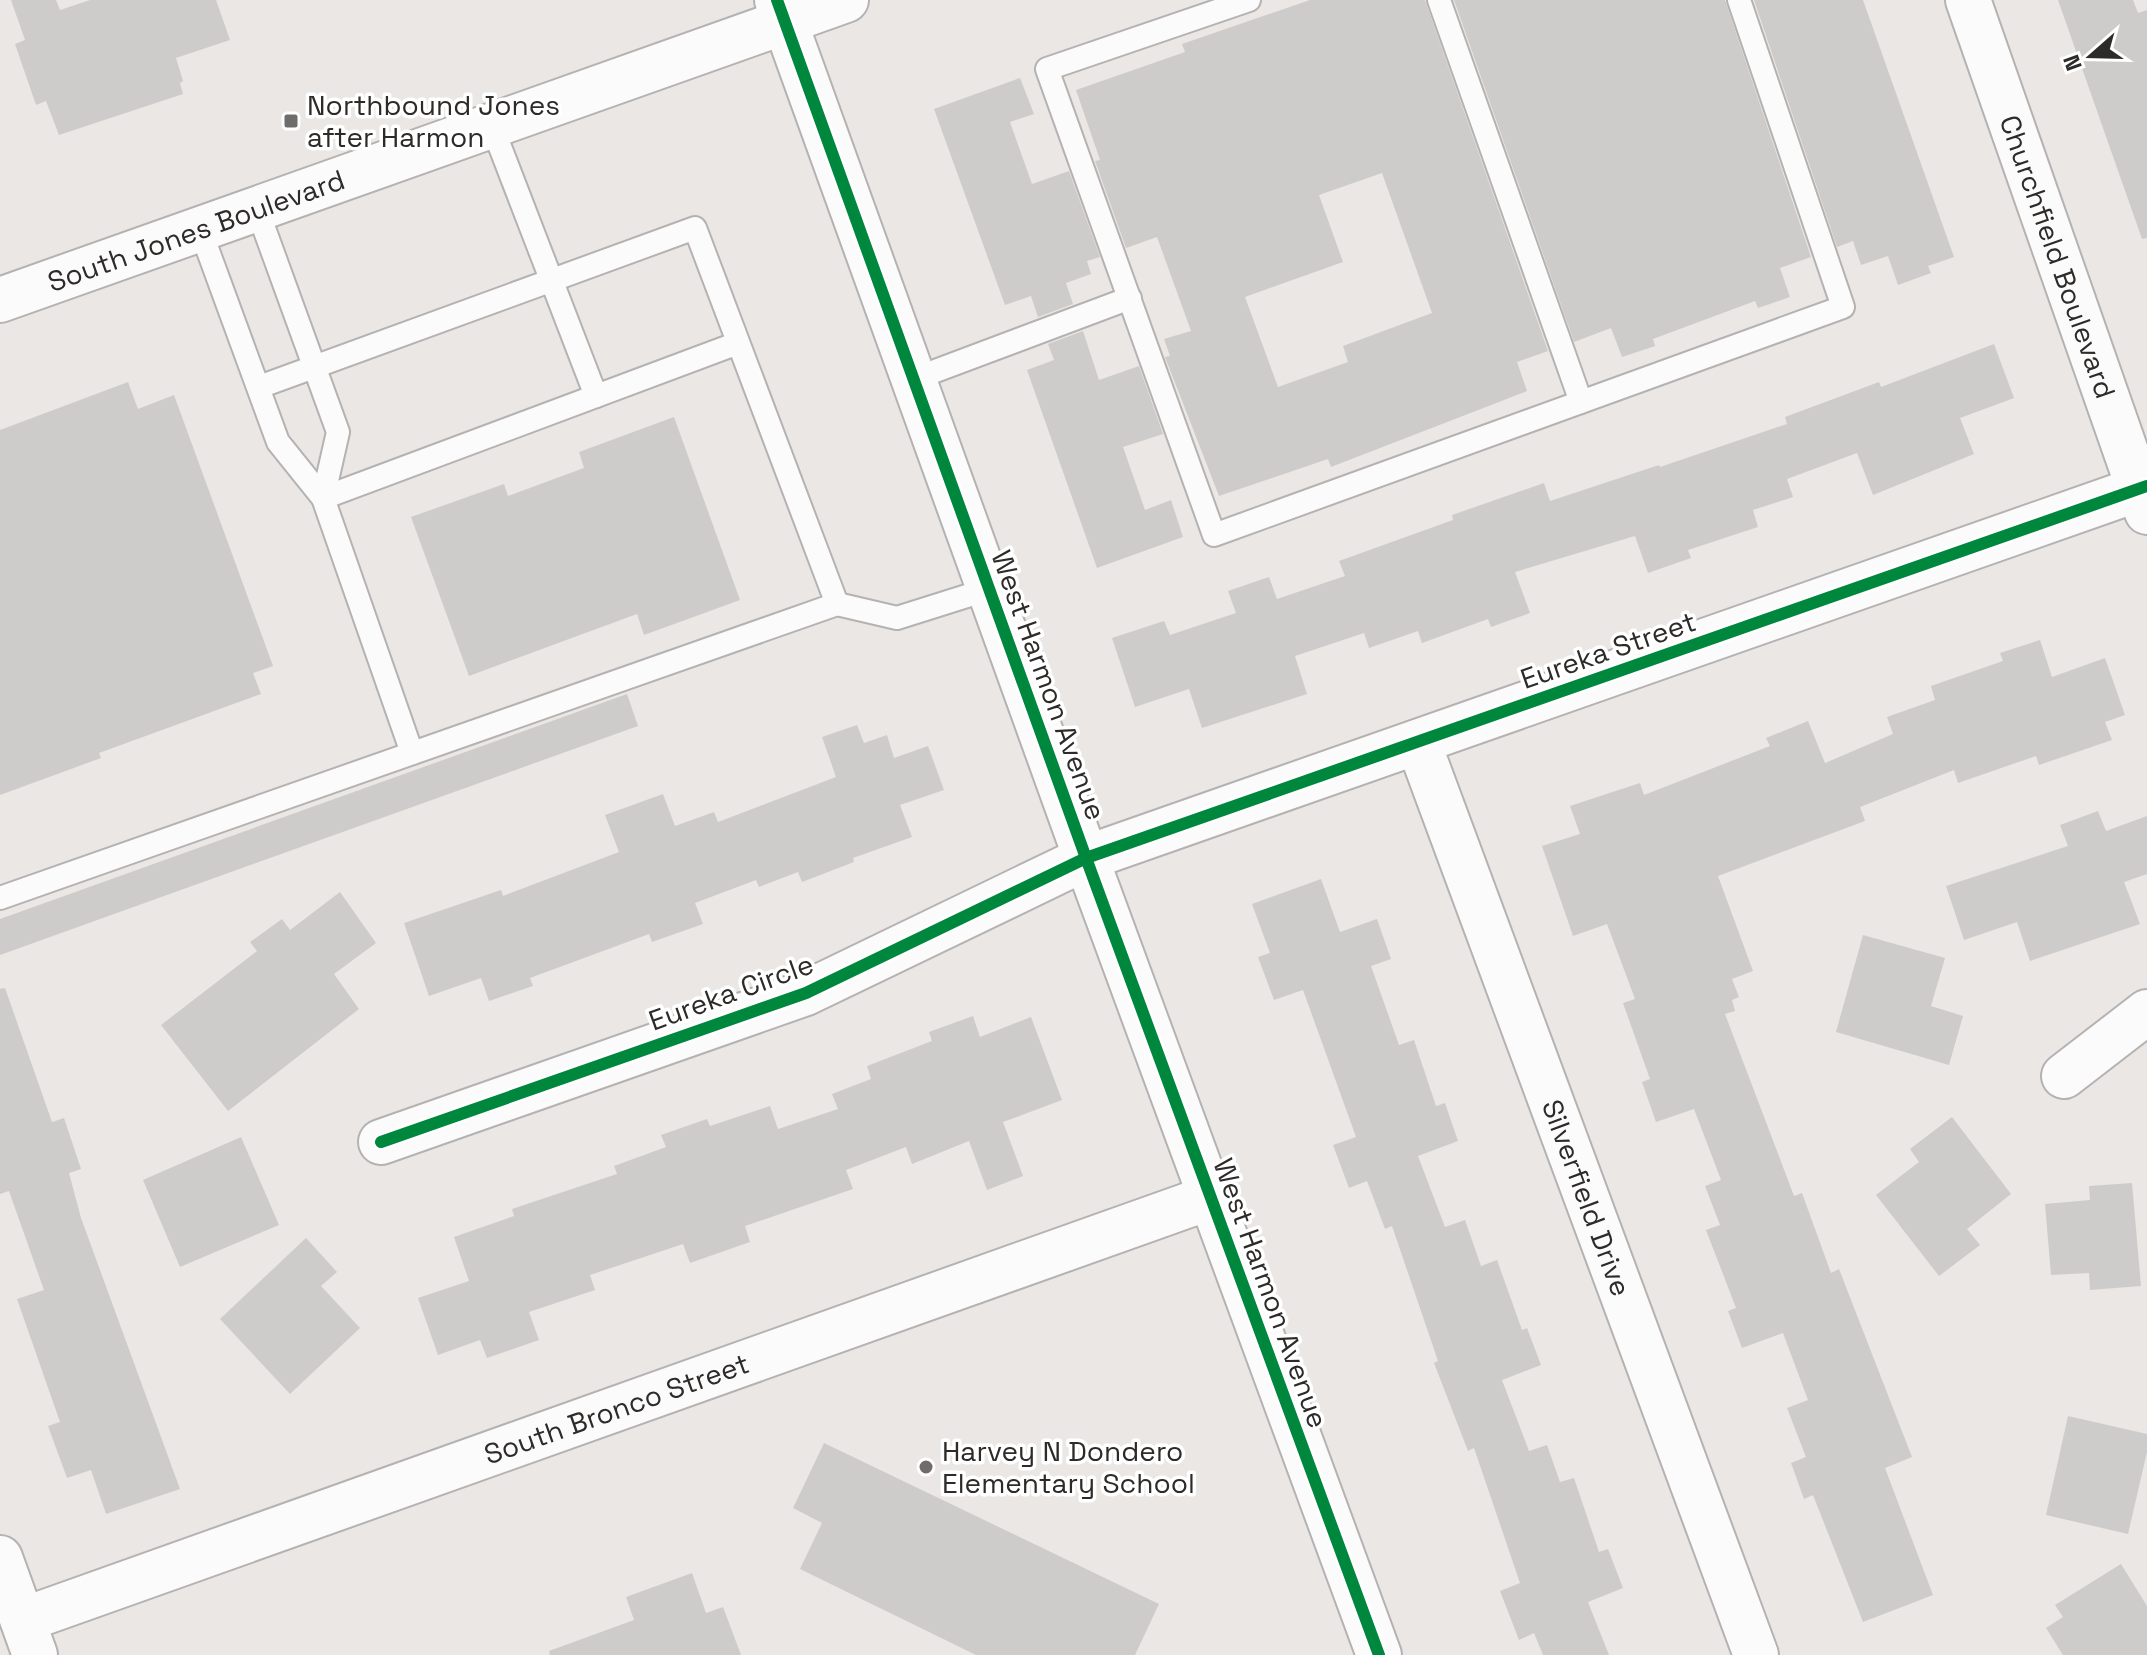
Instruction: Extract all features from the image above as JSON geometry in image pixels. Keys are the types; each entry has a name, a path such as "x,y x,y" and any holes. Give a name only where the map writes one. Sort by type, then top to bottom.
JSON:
{"street":[{"name":"South Jones Boulevard","path":"0,300 492,126 781,11 846,0"},
{"name":"Churchfield Boulevard","path":"1971,1 2144,495"},
{"name":"West Harmon Avenue","path":"781,11 1086,858 1379,1655"},
{"name":"Eureka Street","path":"1086,858 2144,495"},
{"name":"Silverfield Drive","path":"1418,742 1756,1655"},
{"name":"Eureka Circle","path":"381,1142 806,993 1086,858"},
{"path":"2064,1076 2147,1012"},
{"name":"South Bronco Street","path":"29,1638 1211,1197"},
{"path":"0,1558 29,1638"}],"lane":[{"path":"1249,0 1047,69 1214,535 1843,307 1739,0"},
{"path":"1439,0 1581,402"},
{"path":"492,126 596,396"},
{"path":"257,209 338,432 323,498"},
{"path":"259,387 695,228 837,604"},
{"path":"200,229 278,442 323,498 412,753"},
{"path":"914,379 1130,298"},
{"path":"323,498 738,343"},
{"path":"0,898 837,604 897,618 989,589"}],"building":[{"path":"11,0 56,0 60,10 90,0 216,0 230,40 176,58 183,81 180,83 183,94 59,135 46,101 36,105 15,44 25,40"},
{"path":"1310,0 1425,0 1548,351 1517,362 1527,391 1331,467 1328,459 1219,496 1165,357 1170,356 1164,339 1191,331 1157,237 1126,248 1095,161 1100,160 1076,90 1185,52 1182,44","holes":["1382,173 1432,313 1343,346 1348,362 1278,387 1245,297 1343,262 1319,195"]},
{"path":"1454,0 1725,0 1811,257 1780,268 1790,297 1758,308 1755,301 1653,339 1655,346 1622,357 1611,328 1574,342"},
{"path":"1754,0 1863,0 1954,257 1928,266 1931,273 1898,285 1888,256 1861,265 1853,241 1837,247"},
{"path":"2058,0 2133,0 2138,13 2147,10 2147,238 2142,239"},
{"path":"1020,78 1034,114 1010,122 1032,184 1069,171 1100,257 1087,261 1091,274 1066,283 1073,304 1038,317 1031,296 1005,305 934,109"},
{"path":"1083,331 1099,380 1139,366 1163,434 1123,447 1145,510 1171,500 1183,537 1097,568 1027,370 1054,360 1048,344"},
{"path":"1994,344 2014,398 1960,418 1974,454 1873,495 1857,453 1787,479 1793,497 1753,510 1758,527 1688,550 1691,558 1648,573 1635,536 1515,572 1530,613 1491,627 1488,619 1422,643 1418,631 1369,648 1364,633 1295,656 1307,694 1202,728 1189,689 1135,707 1112,638 1164,621 1170,635 1236,613 1228,591 1269,577 1277,599 1345,576 1339,561 1453,520 1452,515 1544,483 1550,501 1660,467 1787,424 1785,417 1879,382 1881,387"},
{"path":"128,382 138,409 174,395 273,666 253,673 261,694 99,753 101,758 0,795 0,430"},
{"path":"674,417 740,600 644,635 637,614 469,676 411,517 504,484 508,496 584,468 579,452"},
{"path":"2040,640 2052,677 2105,658 2125,715 2105,722 2112,740 2039,765 2036,756 1958,783 1954,770 1860,807 1865,821 1718,876 1753,971 1732,979 1739,997 1732,1000 1735,1011 1725,1014 1794,1196 1802,1193 1831,1273 1839,1269 1912,1457 1885,1468 1933,1595 1863,1622 1813,1495 1804,1499 1791,1463 1806,1457 1787,1408 1808,1400 1783,1333 1742,1348 1728,1311 1736,1308 1706,1230 1720,1225 1705,1186 1721,1180 1694,1109 1656,1122 1642,1082 1650,1079 1623,1003 1635,999 1607,924 1573,936 1542,846 1580,834 1570,806 1640,783 1644,795 1770,746 1766,738 1808,721 1825,763 1893,734 1887,717 1935,700 1931,686 2003,661 2000,653"},
{"path":"627,694 638,726 0,955 0,919"},
{"path":"857,725 864,743 887,735 894,758 928,746 944,790 900,805 912,837 853,858 854,862 802,882 798,872 759,887 756,880 695,903 703,924 652,942 649,934 530,978 533,986 489,1001 481,978 429,996 404,923 501,890 503,896 619,852 605,815 663,794 675,826 714,812 718,822 836,777 822,737"},
{"path":"2098,811 2106,831 2147,816 2147,874 2124,882 2140,924 2030,961 2017,922 1964,940 1946,886 2068,846 2060,825"},
{"path":"1321,879 1340,932 1377,919 1391,959 1371,966 1399,1045 1414,1040 1436,1106 1445,1103 1458,1141 1418,1156 1445,1227 1465,1220 1481,1266 1497,1260 1522,1330 1527,1328 1541,1365 1502,1380 1529,1451 1547,1445 1560,1482 1574,1478 1599,1552 1608,1549 1623,1588 1588,1602 1609,1655 1543,1655 1534,1633 1519,1640 1500,1591 1520,1583 1474,1448 1468,1451 1434,1363 1438,1361 1392,1226 1385,1229 1367,1181 1349,1188 1333,1145 1356,1137 1303,990 1274,1000 1258,957 1270,953 1252,904"},
{"path":"340,892 376,943 334,974 359,1009 228,1111 161,1025 257,951 250,942 282,919 290,930"},
{"path":"1863,935 1945,958 1931,1006 1963,1016 1949,1065 1836,1032"},
{"path":"5,988 52,1122 64,1118 81,1169 69,1173 81,1218 180,1489 106,1514 91,1470 67,1478 48,1426 60,1422 17,1299 44,1290 9,1191 0,1194 0,989"},
{"path":"973,1016 980,1037 1031,1017 1062,1100 1003,1122 1023,1176 987,1190 969,1141 912,1164 906,1147 846,1170 853,1189 745,1226 750,1242 690,1263 683,1244 590,1275 595,1290 529,1312 539,1340 487,1358 480,1340 438,1355 418,1298 469,1281 454,1237 514,1216 512,1209 617,1174 614,1166 666,1147 661,1135 707,1119 710,1126 770,1106 778,1129 838,1109 832,1094 871,1079 867,1066 932,1041 929,1032"},
{"path":"1952,1117 2011,1194 1967,1229 1980,1245 1939,1276 1876,1195 1919,1162 1910,1149"},
{"path":"241,1137 279,1225 180,1267 143,1180"},
{"path":"2132,1183 2141,1286 2090,1290 2089,1273 2051,1275 2045,1204 2090,1200 2089,1186"},
{"path":"306,1238 337,1272 321,1286 360,1328 290,1394 220,1319"},
{"path":"2068,1416 2147,1434 2147,1452 2128,1534 2046,1515"},
{"path":"824,1443 1159,1604 1135,1655 976,1655 800,1569 822,1523 793,1508"},
{"path":"2121,1564 2147,1606 2147,1655 2063,1655 2046,1628 2063,1617 2055,1605"},
{"path":"692,1573 706,1613 723,1607 741,1655 550,1655 549,1651 634,1620 626,1597"}],"cycle path":[{"path":"777,0 1086,858 1379,1655"},
{"path":"381,1142 806,993 1086,858 2147,486"}],"place":[{"name":"Northbound Jones after Harmon","path":"291,121"},
{"name":"Harvey N Dondero Elementary School","path":"926,1467"}]}
